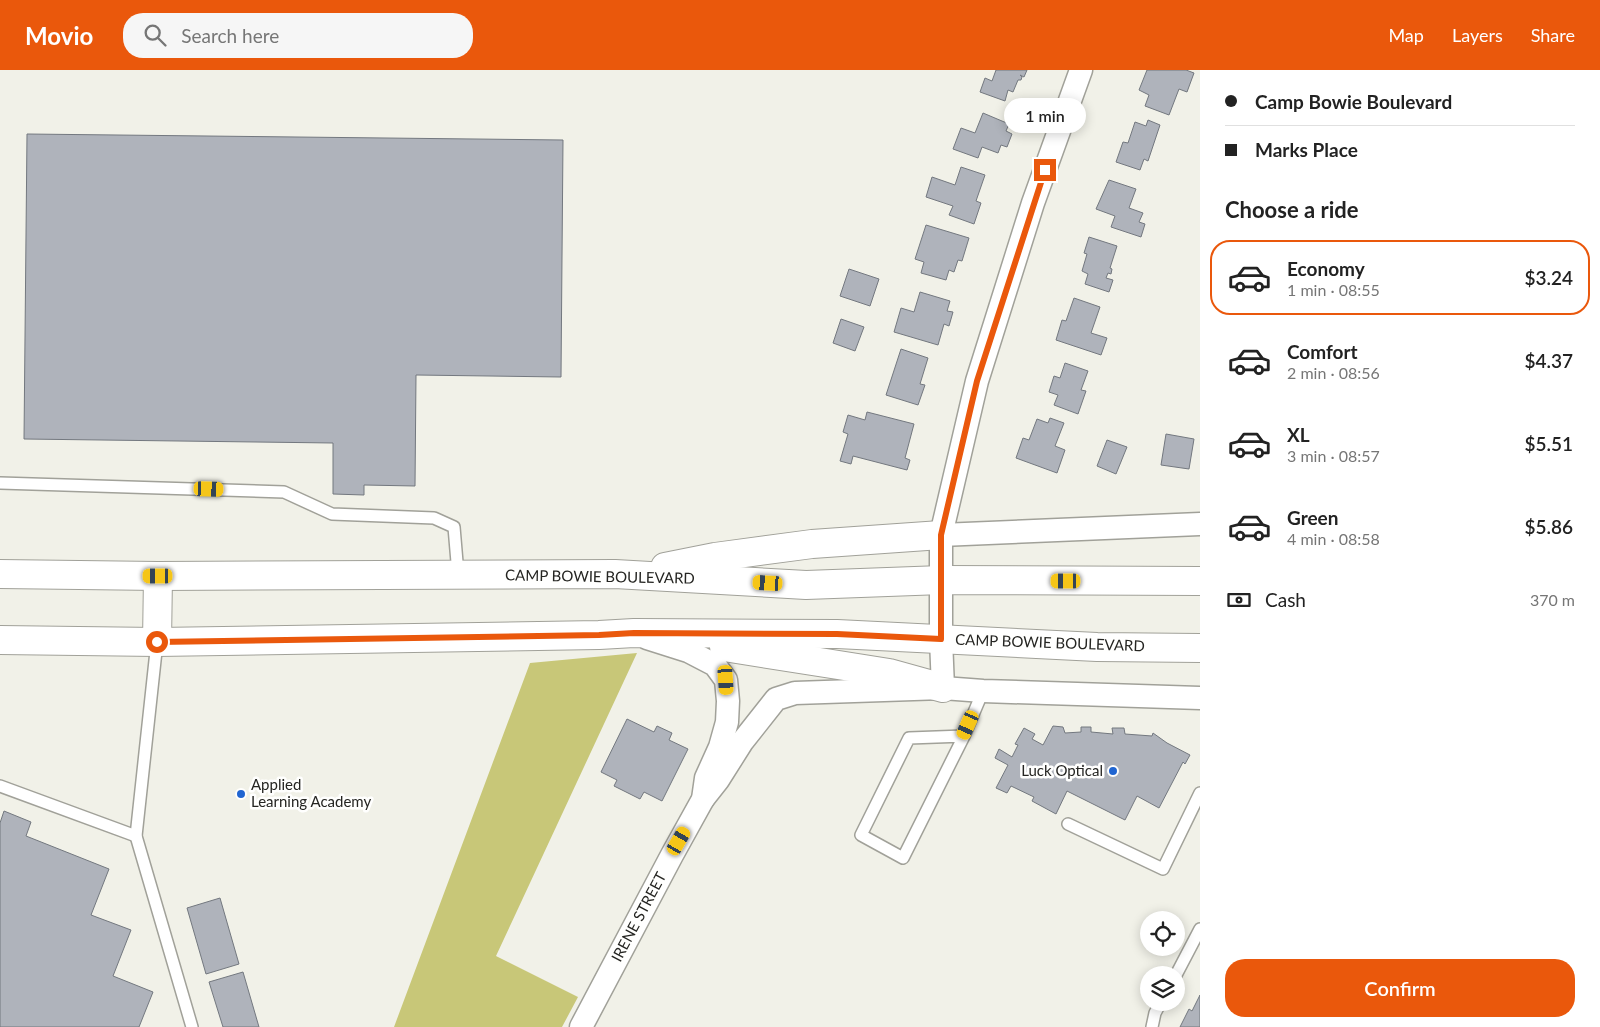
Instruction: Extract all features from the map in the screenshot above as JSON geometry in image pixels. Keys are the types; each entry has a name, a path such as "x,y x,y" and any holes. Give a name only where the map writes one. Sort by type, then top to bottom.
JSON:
{"main road":[{"path":"615,574 662,568 715,557 812,544 941,535"},
{"name":"CAMP BOWIE BOULEVARD","path":"0,574 158,576 615,574 806,585 942,580 1200,580"},
{"path":"157,642 158,576"},
{"path":"634,633 889,673 943,688"},
{"name":"CAMP BOWIE BOULEVARD","path":"0,640 157,642 634,633 837,634 1088,646 1200,648"}],"street":[{"path":"943,688 941,535 977,381 1033,203 1081,70"},
{"path":"941,535 1200,524"},
{"name":"IRENE STREET","path":"581,1027 703,799 706,778 720,747 727,722 726,680 715,665 688,651 634,633"},
{"path":"703,799 718,780 742,742 776,699 795,693 943,688 983,692 1200,698"}],"lane":[{"path":"0,483 284,492 332,514 434,518 454,527 458,574"},
{"path":"157,642 136,836 192,1027"},
{"path":"964,736 908,738 861,835 903,858 964,736 983,692"},
{"path":"0,786 136,836"},
{"path":"1068,824 1163,869 1200,793"},
{"path":"1181,966 1200,929"},
{"path":"1152,1027 1157,1011"}],"shaded area":[{"path":"637,653 496,956 578,997 562,1027 394,1027 530,663"}],"building":[{"path":"996,70 1027,70 1024,77 1020,75 1022,77 1021,80 1018,80 1013,92 1008,90 1005,101 980,92 985,78 992,81"},
{"path":"1147,70 1186,70 1194,73 1187,92 1179,89 1169,115 1145,106 1149,95 1139,90"},
{"path":"983,113 1009,124 1006,131 1012,134 1007,147 1001,145 998,153 982,147 978,158 953,149 961,128 975,133"},
{"path":"1148,120 1160,125 1148,161 1144,159 1140,170 1116,162 1123,142 1128,143 1135,122 1146,126"},
{"path":"27,134 563,140 561,377 416,375 415,486 364,485 364,495 333,494 333,443 24,439"},
{"path":"961,167 985,175 976,201 981,203 974,224 949,215 953,206 926,197 932,177 955,185"},
{"path":"1109,180 1136,189 1129,208 1143,213 1139,222 1145,224 1141,237 1111,227 1115,216 1096,209"},
{"path":"926,225 969,238 962,261 958,260 954,272 949,270 946,280 921,273 924,262 915,259"},
{"path":"1089,237 1117,246 1110,268 1112,269 1111,274 1108,273 1106,278 1113,280 1109,292 1085,284 1088,274 1082,271 1087,254 1084,253"},
{"path":"849,269 879,279 870,306 840,296"},
{"path":"920,292 950,301 947,311 953,312 949,326 944,324 938,345 894,332 901,308 914,312"},
{"path":"1074,298 1100,307 1091,333 1107,338 1101,355 1056,340 1062,320 1066,321"},
{"path":"841,319 864,327 855,351 833,343"},
{"path":"901,349 928,358 920,384 925,385 918,405 886,395"},
{"path":"1065,363 1088,371 1081,390 1086,391 1078,414 1054,405 1058,395 1049,392 1054,376 1060,378"},
{"path":"867,412 914,424 905,458 910,460 907,470 853,456 851,464 840,461 848,434 843,432 848,415 865,420"},
{"path":"1050,418 1064,423 1055,446 1065,450 1057,473 1016,458 1023,438 1029,440 1037,419 1048,423"},
{"path":"1166,434 1194,439 1189,469 1161,465"},
{"path":"1107,440 1127,447 1116,474 1097,466"},
{"path":"627,719 654,732 657,726 672,733 669,740 688,749 662,801 644,792 640,799 614,786 617,780 601,772"},
{"path":"1053,726 1063,727 1065,733 1081,732 1081,727 1091,727 1091,732 1113,734 1112,728 1124,728 1125,734 1152,736 1153,733 1190,755 1185,764 1183,762 1159,808 1137,796 1125,820 1067,791 1056,814 1032,801 1034,797 1011,786 1007,793 996,788 1008,765 995,758 999,749 1012,757 1018,745 1015,744 1024,728 1035,734 1032,739 1043,745"},
{"path":"4,811 31,822 26,836 109,869 91,915 131,930 113,976 153,992 139,1027 0,1027 0,823"},
{"path":"220,898 239,964 206,974 187,908"},
{"path":"243,972 259,1027 223,1027 209,982"},
{"path":"1200,995 1200,1027 1180,1027 1189,1009 1192,1011"}],"place":[{"name":"Luck Optical","path":"1113,771"},
{"name":"Applied Learning Academy","path":"241,794"}],"route":[{"path":"157,642 634,633 837,634 941,639 941,535 977,381 1045,170"}]}
